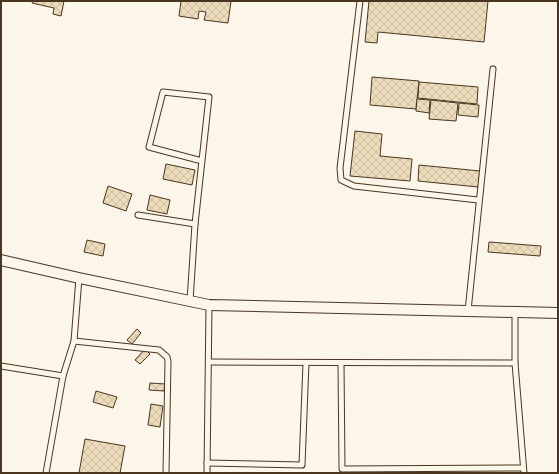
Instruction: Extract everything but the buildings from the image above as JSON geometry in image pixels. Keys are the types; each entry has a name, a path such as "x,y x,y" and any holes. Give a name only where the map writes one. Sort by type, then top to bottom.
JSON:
{"street":[{"path":"1,260 209,305 558,313"}],"lane":[{"path":"360,1 340,168 341,180 354,186 478,200"},
{"path":"468,312 478,200 493,69"},
{"path":"190,301 195,224 202,161 209,97 163,92 149,147 202,161"},
{"path":"138,215 195,224"},
{"path":"46,473 63,376 74,342 79,278"},
{"path":"207,473 210,362 209,305"},
{"path":"341,363 342,469 523,471 515,363 514,313"},
{"path":"74,342 159,350 167,357 166,473"},
{"path":"210,362 515,363"},
{"path":"207,462 302,465 306,363"},
{"path":"1,366 63,376"}]}
